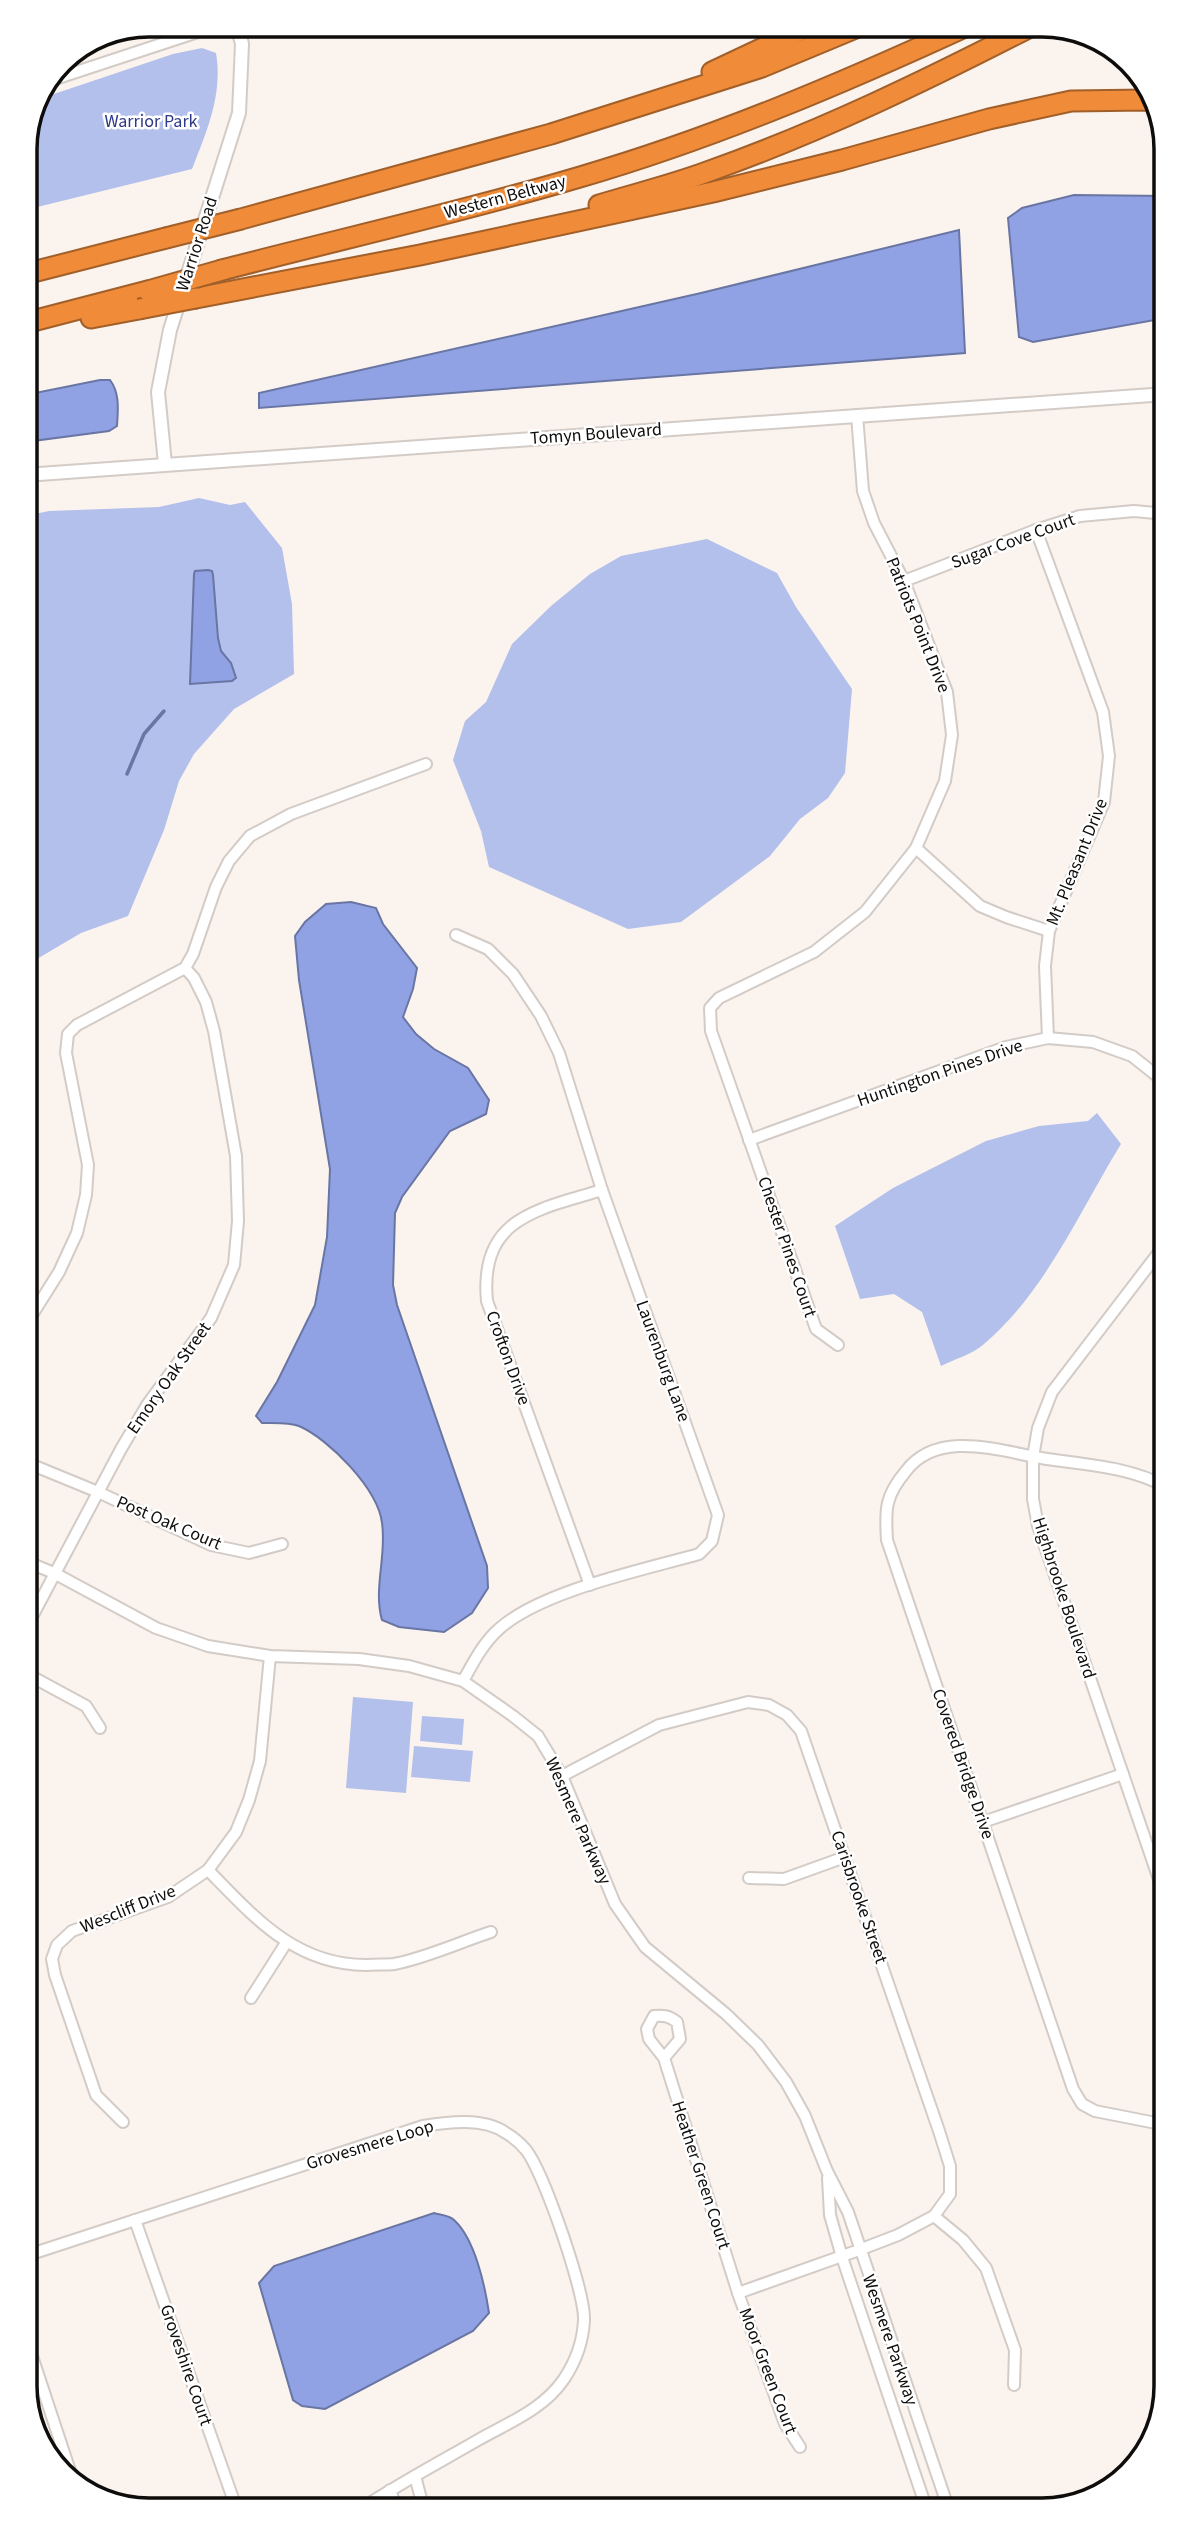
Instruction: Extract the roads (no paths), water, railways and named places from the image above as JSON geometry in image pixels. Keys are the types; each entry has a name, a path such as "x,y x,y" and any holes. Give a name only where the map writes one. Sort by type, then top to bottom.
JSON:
{"highway":[{"path":"643,105 787,37"},
{"path":"37,271 241,219 551,134 762,67 834,37"},
{"name":"Western Beltway","path":"37,320 521,193 654,153 872,69 943,37"},
{"path":"420,256 558,218 717,168 814,131 899,93 1010,37"},
{"path":"37,329 420,256 713,192 989,119 1071,101 1143,100"}],"street":[{"path":"64,76 180,37"},
{"name":"Warrior Road","path":"165,464 158,392 170,330 239,113 240,37"},
{"name":"Tomyn Boulevard","path":"37,474 1154,395"},
{"name":"Patriots Point Drive","path":"749,1140 711,1031 709,1008 719,998 814,952 865,912 916,848 945,781 952,735 947,692 904,581 874,523 863,491 857,415"},
{"name":"Sugar Cove Court","path":"904,581 1036,530 1080,516 1134,511 1154,513"},
{"name":"Mt. Pleasant Drive","path":"1036,530 1103,712 1109,756 1104,802 1049,931 1045,966 1048,1038"},
{"path":"37,1307 60,1272 77,1233 86,1195 88,1166 66,1053 68,1034 77,1025 185,968 193,954 216,887 229,861 250,836 291,814 426,764"},
{"path":"916,848 980,906 1006,918 1049,931"},
{"name":"Laurenburg Lane","path":"456,935 488,949 513,974 541,1016 559,1054 602,1190 718,1515 712,1541 699,1554 590,1585 521,1612 498,1630 481,1650 463,1681"},
{"name":"Emory Oak Street","path":"37,1605 147,1405 211,1318 234,1265 238,1221 236,1156 214,1031 206,1002 194,978 185,968"},
{"name":"Huntington Pines Drive","path":"749,1140 1006,1047 1048,1038 1093,1042 1132,1056 1154,1073"},
{"name":"Chester Pines Court","path":"749,1140 816,1329 838,1345"},
{"name":"Crofton Drive","path":"590,1585 487,1301 485,1276 494,1247 510,1225 530,1213 602,1190"},
{"name":"Highbrooke Boulevard","path":"1154,1260 1052,1392 1038,1428 1033,1457 1033,1499 1038,1526 1154,1863"},
{"name":"Covered Bridge Drive","path":"1154,1483 1123,1470 975,1446 940,1448 914,1460 895,1483 885,1509 887,1540 1073,2089 1082,2104 1095,2111 1154,2122"},
{"name":"Post Oak Court","path":"37,1467 211,1545 249,1553 282,1544"},
{"name":"Wesmere Parkway","path":"37,1567 156,1628 208,1646 270,1656 359,1659 409,1666 463,1681 538,1736 562,1776 596,1861 623,1914 645,1947 726,2014 758,2045 786,2082 805,2116 827,2171 848,2212 945,2498"},
{"name":"Wescliff Drive","path":"123,2122 96,2095 52,1959 57,1945 72,1931 168,1897 208,1870 236,1832 260,1761 270,1656"},
{"path":"37,1679 86,1706 100,1728"},
{"name":"Carisbrooke Street","path":"562,1776 659,1725 748,1702 769,1705 787,1715 801,1731 950,2166 950,2194 934,2216"},
{"path":"983,1822 1123,1774"},
{"path":"748,1878 784,1879 845,1857"},
{"path":"208,1870 246,1909 286,1943 318,1958 351,1965 394,1964 491,1932"},
{"path":"251,1998 286,1943"},
{"name":"Heather Green Court","path":"664,2058 738,2293"},
{"name":"Grovesmere Loop","path":"37,2252 433,2125 452,2121 480,2124 504,2131 526,2149 543,2180 580,2292 584,2317 579,2350 562,2382 541,2404 378,2498"},
{"name":"Wesmere Parkway","path":"827,2171 830,2215 842,2257 923,2498"},
{"path":"738,2293 898,2235 934,2216 963,2240 986,2268 1015,2350 1014,2385"},
{"name":"Groveshire Court","path":"135,2220 233,2498"},
{"name":"Moor Green Court","path":"738,2293 786,2424 800,2447"},
{"path":"37,2373 67,2463"},
{"path":"415,2476 421,2498"},
{"path":"390,2490 393,2498"}],"waterway":[{"path":"127,774 144,734 164,711"}],"park label":[{"name":"Warrior Park","path":"151,121"}]}
